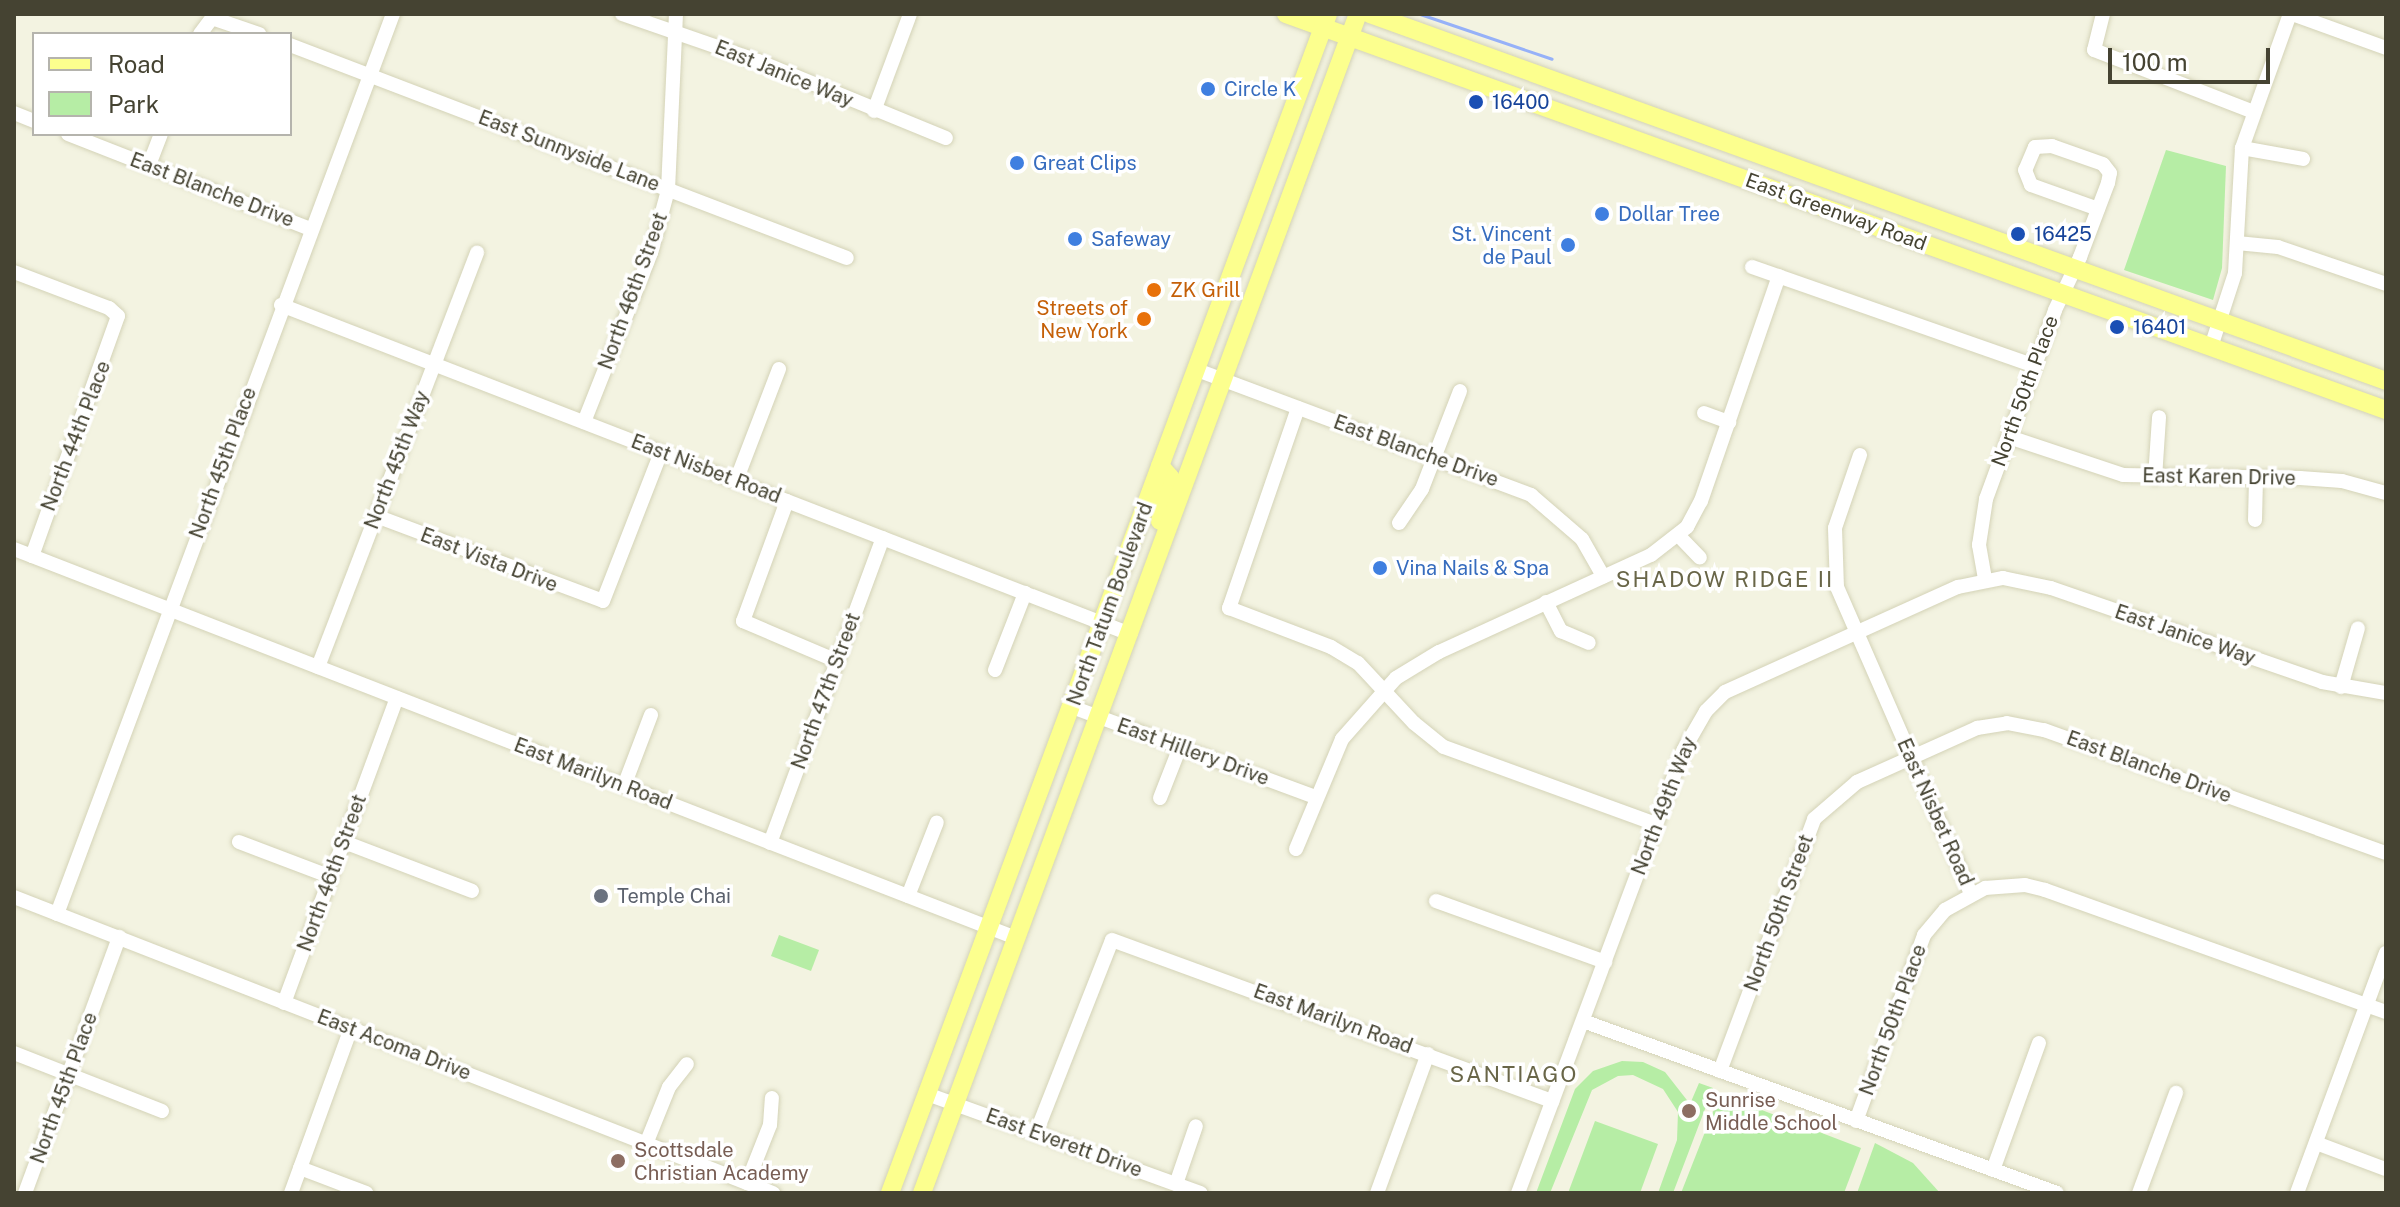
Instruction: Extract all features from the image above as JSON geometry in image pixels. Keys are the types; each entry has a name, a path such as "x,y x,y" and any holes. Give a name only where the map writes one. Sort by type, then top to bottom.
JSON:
{"main road":[{"name":"East Greenway Road","path":"1286,14 1326,21 1349,37 2211,347 2385,405"},
{"name":"North Tatum Boulevard","path":"922,1193 1358,14"},
{"name":"East Greenway Road","path":"1370,14 2386,381"},
{"name":"North Tatum Boulevard","path":"890,1193 1326,21"},
{"path":"1224,380 1223,353 1256,261 1246,236 1264,233 1294,188 1284,170 1301,119 1305,77"},
{"path":"1156,562 1170,477 1160,466"}],"street":[{"name":"North 45th Place","path":"57,914 281,305 393,14"},
{"name":"East Janice Way","path":"622,14 946,138"},
{"name":"North 46th Street","path":"584,422 651,253 668,190 676,14"},
{"path":"874,111 910,14"},
{"path":"2103,14 2094,50 2254,112"},
{"path":"2211,347 2235,273 2242,148 2291,14 2386,48"},
{"path":"202,32 212,18 253,32"},
{"name":"East Sunnyside Lane","path":"292,46 847,258"},
{"name":"East Blanche Drive","path":"73,136 311,229"},
{"path":"149,165 160,136"},
{"name":"North 50th Place","path":"1985,579 1980,527 2035,366 2098,209 2110,173 2103,164 2052,146 2035,147 2025,170 2031,185 2098,209"},
{"path":"2242,148 2303,159"},
{"path":"2237,243 2299,253 2386,284"},
{"name":"North 45th Way","path":"318,667 477,252"},
{"path":"1752,267 2035,366"},
{"name":"North 44th Place","path":"14,272 118,316 32,556"},
{"path":"1296,849 1315,797 1342,739 1384,690 1439,652 1603,576 1679,536 1696,513 1779,276"},
{"name":"East Nisbet Road","path":"281,305 1130,634"},
{"path":"736,481 779,369"},
{"name":"East Blanche Drive","path":"1197,370 1435,458 1548,505 1582,539 1603,576"},
{"path":"1399,523 1411,511 1460,391"},
{"path":"1298,408 1229,608 1331,647 1358,663 1444,747 1656,824"},
{"path":"1704,413 1729,422"},
{"path":"2155,478 2159,417"},
{"name":"East Karen Drive","path":"2009,437 2123,475 2342,481 2386,493"},
{"name":"East Vista Drive","path":"376,516 603,601 661,452"},
{"name":"East Nisbet Road","path":"1860,455 1835,528 1837,587 1971,893 2004,884 2045,890 2386,1012"},
{"path":"2255,520 2256,478"},
{"path":"787,501 743,621 837,661"},
{"path":"1679,536 1700,558"},
{"name":"North 47th Street","path":"770,843 883,538"},
{"name":"East Marilyn Road","path":"14,549 1016,938"},
{"name":"East Janice Way","path":"1985,579 2029,581 2341,687 2386,693"},
{"name":"North 49th Way","path":"1518,1193 1683,751 1706,711 1725,692 1985,579"},
{"path":"995,670 1025,593"},
{"path":"1546,602 1561,631 1589,643"},
{"path":"2341,687 2358,628"},
{"name":"North 46th Street","path":"284,1003 397,698"},
{"name":"East Hillery Drive","path":"1072,707 1315,797"},
{"path":"624,786 651,715"},
{"name":"East Blanche Drive","path":"1911,759 1977,728 2024,725 2386,853"},
{"path":"1160,798 1180,747"},
{"name":"North 50th Street","path":"1720,1071 1814,819 1857,782 1911,759"},
{"path":"908,896 937,822"},
{"path":"239,842 331,877"},
{"path":"344,842 472,891"},
{"name":"North 50th Place","path":"1856,1121 1924,935 1945,910 1971,893"},
{"name":"East Acoma Drive","path":"14,897 773,1193"},
{"path":"1436,901 1605,962"},
{"name":"North 45th Place","path":"25,1193 119,937"},
{"name":"East Marilyn Road","path":"1036,1133 1112,940 1553,1101"},
{"path":"2297,1193 2386,953"},
{"path":"1583,1021 2057,1193"},
{"path":"291,1193 351,1028"},
{"path":"1993,1170 2039,1043"},
{"path":"14,1053 162,1111"},
{"path":"1377,1193 1428,1054"},
{"path":"646,1144 669,1087 687,1064"},
{"path":"2139,1193 2176,1093"},
{"name":"East Everett Drive","path":"927,1094 1201,1193"},
{"path":"747,1183 770,1125 772,1098"},
{"path":"1176,1184 1196,1126"},
{"path":"2316,1143 2385,1169"},
{"path":"300,1168 366,1193"}],"green space":[{"path":"2166,150 2226,166 2222,268 2213,300 2124,270"},
{"path":"779,935 819,950 811,971 771,956"},
{"path":"1622,1061 1643,1062 1665,1072 1690,1104 1699,1083 1713,1088 1673,1193 1658,1193 1677,1140 1678,1112 1663,1089 1633,1075 1618,1076 1592,1090 1550,1193 1536,1193 1575,1089 1593,1071"},
{"path":"1720,1094 1861,1148 1844,1193 1681,1193"},
{"path":"1595,1121 1658,1144 1640,1193 1568,1193"},
{"path":"1875,1143 1913,1163 1940,1193 1857,1193"}],"waterway":[{"path":"1420,14 1552,59"}],"place":[{"name":"Circle K","path":"1208,89"},
{"name":"16400","path":"1476,102"},
{"name":"Great Clips","path":"1017,163"},
{"name":"Dollar Tree","path":"1602,214"},
{"name":"16425","path":"2018,234"},
{"name":"Safeway","path":"1075,239"},
{"name":"St. Vincent de Paul","path":"1568,245"},
{"name":"ZK Grill","path":"1154,290"},
{"name":"Streets of New York","path":"1144,319"},
{"name":"16401","path":"2117,327"},
{"name":"Vina Nails & Spa","path":"1380,568"},
{"name":"Temple Chai","path":"601,896"},
{"name":"Sunrise Middle School","path":"1689,1111"},
{"name":"Scottsdale Christian Academy","path":"618,1161"}],"district":[{"name":"SHADOW RIDGE II","path":"1725,580"},
{"name":"SANTIAGO","path":"1514,1075"}]}
